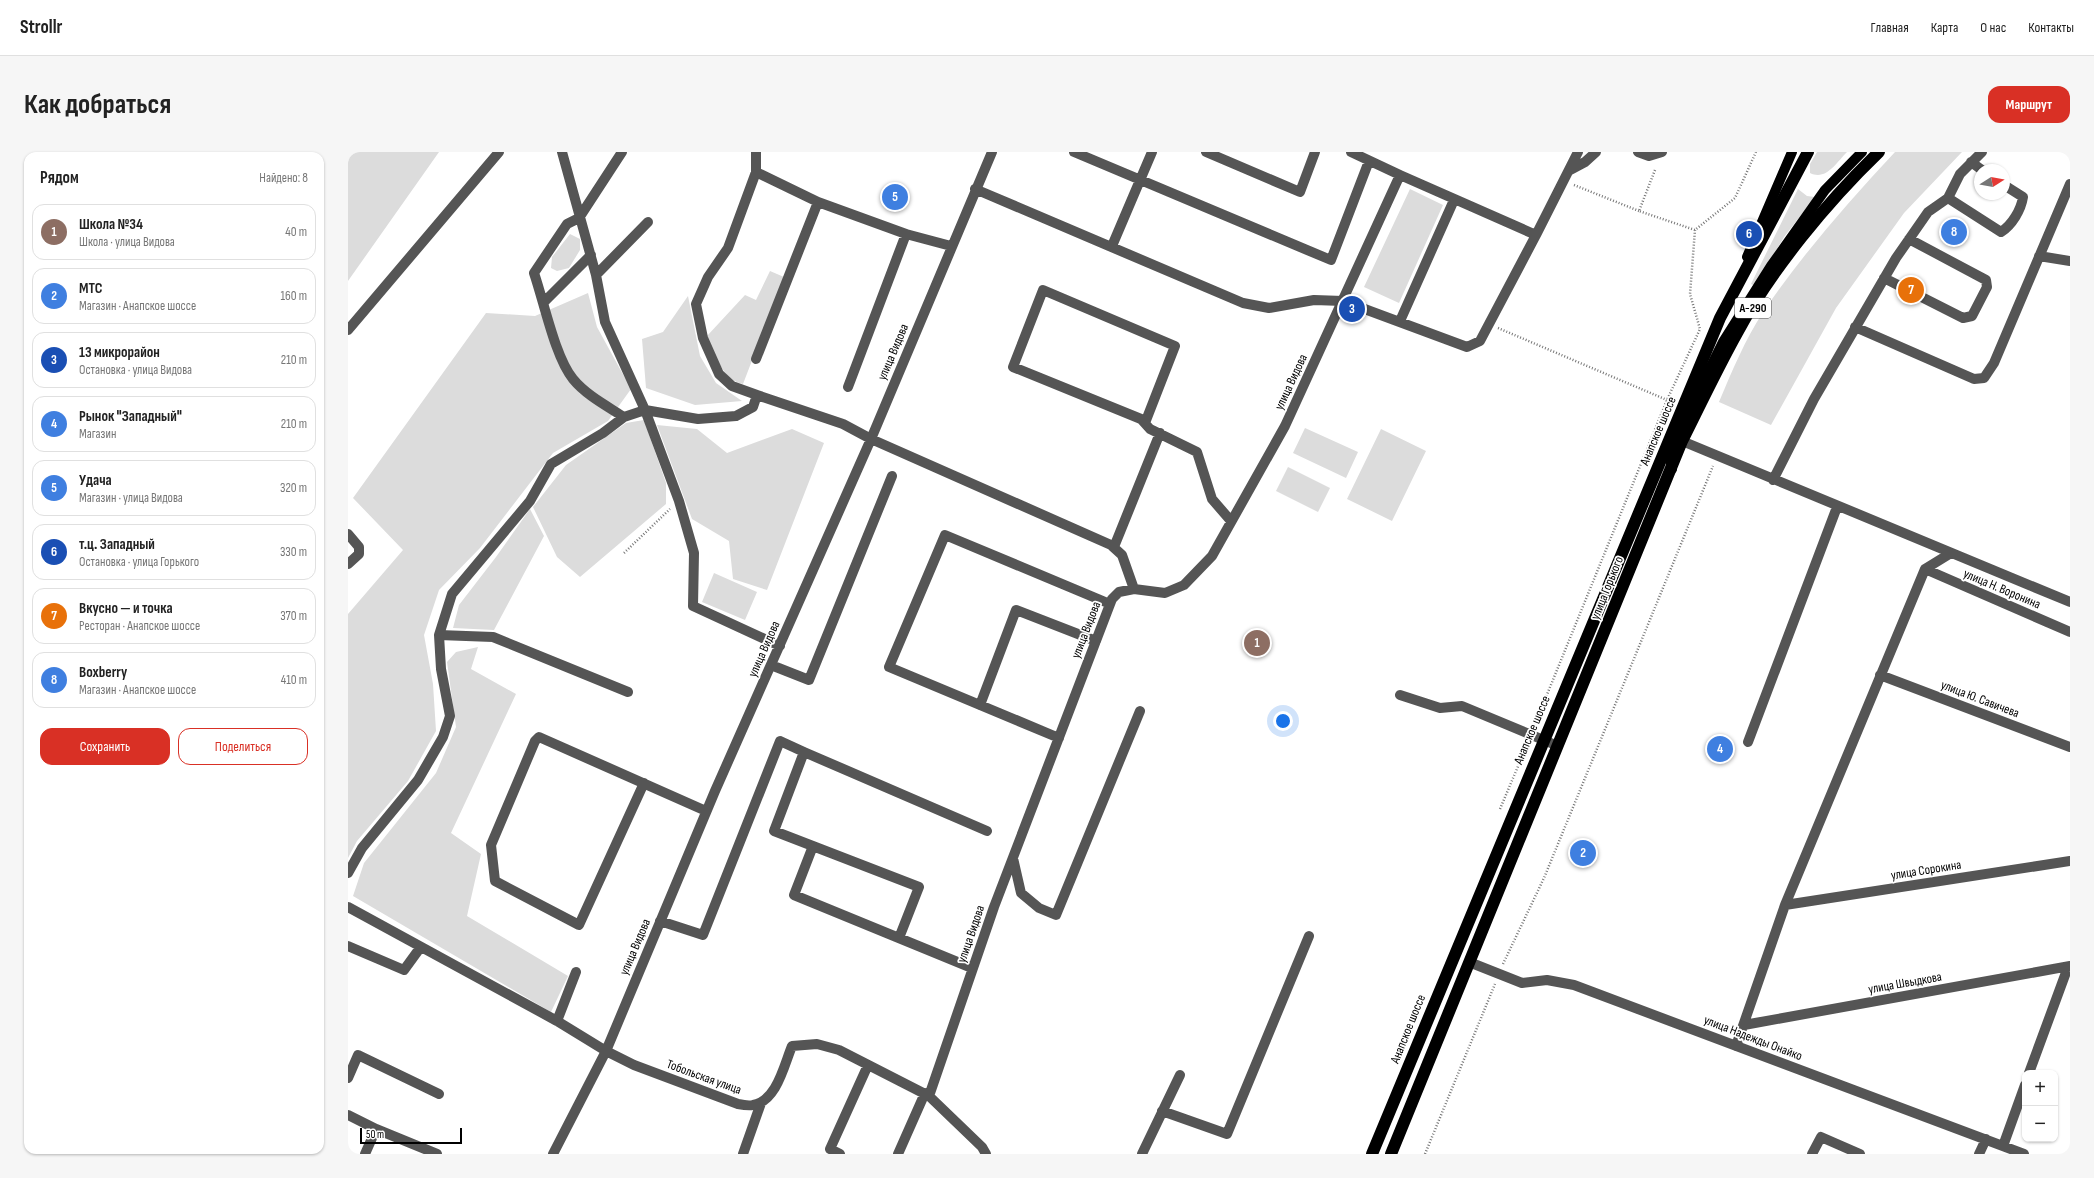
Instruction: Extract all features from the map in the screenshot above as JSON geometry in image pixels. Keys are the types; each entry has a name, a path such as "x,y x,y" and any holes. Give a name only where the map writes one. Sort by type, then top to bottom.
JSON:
{"highway":[{"name":"А-290","path":"1720,318 1808,152"},
{"name":"А-290","path":"1682,441 1737,332 1774,274 1844,186 1879,152"},
{"name":"Анапское шоссе","path":"1372,1154 1543,740 1720,318"},
{"name":"улица Горького","path":"1558,746 1682,441"},
{"path":"1391,1154 1558,746"}],"main road":[{"path":"1720,318 1792,152"},
{"path":"1672,468 1669,451 1723,342 1771,266 1825,190 1862,152"}],"street":[{"path":"348,330 499,152"},
{"path":"562,152 579,218 591,255 605,322 645,410 679,501 694,553 693,606 780,646"},
{"path":"622,152 579,218 566,224 534,273 561,359 573,379 593,396 624,417"},
{"path":"756,152 756,172 728,248 708,277 696,304 703,338 719,374 732,386 843,424 871,439 1114,547 1122,555 1134,589"},
{"name":"улица Видова","path":"553,1154 606,1051 706,811 871,439 975,189 992,152"},
{"path":"1074,152 1331,260 1369,161"},
{"path":"1112,246 1152,152"},
{"path":"1206,152 1300,192 1315,152"},
{"path":"1351,152 1454,200 1536,234"},
{"path":"975,189 1243,303 1257,307 1269,308 1320,300 1343,301 1467,347 1480,341 1578,152"},
{"path":"1570,170 1585,162 1596,152"},
{"path":"1638,152 1649,156 1662,152"},
{"path":"1773,480 1814,399 1884,278 1931,208 1948,198 1960,174 1982,152"},
{"path":"756,172 818,202 906,234 951,246"},
{"name":"улица Видова","path":"898,1154 927,1095 1013,858 1112,599 1118,592 1134,589 1165,593 1184,586 1212,556 1285,426 1400,175"},
{"path":"1856,327 1974,379 1984,378 1994,363 2070,184"},
{"path":"1948,198 2001,232 2008,228 2022,205 2023,197 2010,189"},
{"path":"1400,321 1454,200"},
{"path":"756,359 818,202"},
{"path":"596,275 648,222"},
{"path":"848,387 906,234"},
{"path":"1884,278 1963,318 1972,316 1988,287 1986,280 1909,239"},
{"path":"544,302 591,255"},
{"path":"2039,256 2070,261"},
{"path":"1145,423 1175,346 1043,290 1013,367 1141,419 1150,429 1198,452 1212,499 1231,521"},
{"path":"348,873 362,848 418,780 443,737 450,716 441,669 439,635 452,594 530,501 551,464 603,433 624,417 645,410 698,419 736,416 754,407 757,395"},
{"path":"1114,547 1160,434"},
{"path":"1682,441 1837,507 2070,602"},
{"path":"771,665 809,680 892,476"},
{"path":"1748,742 1837,507"},
{"path":"348,534 359,547 360,554 348,564"},
{"path":"1059,738 889,666 945,535 1110,604"},
{"path":"1736,1046 1785,905 1925,569 1951,553"},
{"name":"улица Н. Воронина","path":"1925,569 2070,632"},
{"path":"980,705 1016,610 1096,640"},
{"path":"439,635 493,638 628,692"},
{"name":"улица Ю. Савичева","path":"1880,675 2070,747"},
{"path":"1400,695 1440,708 1462,706 1558,746"},
{"path":"1013,858 1022,893 1039,908 1056,915 1140,711"},
{"path":"644,784 580,925 495,881 491,845 534,741 539,737 706,811"},
{"path":"660,920 702,935 780,741 987,831"},
{"path":"804,752 774,831 919,887 899,938"},
{"path":"813,846 794,895 972,968"},
{"name":"улица Сорокина","path":"1785,905 2070,861"},
{"name":"Тобольская улица","path":"348,907 420,948 557,1021 606,1051 634,1065 738,1104 752,1106 761,1103"},
{"path":"1162,1112 1227,1134 1309,936"},
{"path":"348,946 404,970 420,948"},
{"name":"улица Надежды Онайко","path":"1470,962 1522,983 1547,980 1574,985 2024,1154"},
{"path":"2030,1070 2069,966"},
{"name":"улица Швыдкова","path":"1744,1026 2069,966"},
{"path":"557,1021 576,972"},
{"path":"743,1154 761,1103 772,1093 792,1046 817,1044 839,1050 927,1095 982,1147 986,1154"},
{"path":"348,1078 358,1055 439,1094"},
{"path":"840,1154 830,1149 868,1065"},
{"path":"1142,1154 1180,1075"},
{"path":"2003,1146 2022,1093"},
{"path":"348,1115 376,1129 437,1154"},
{"path":"365,1154 376,1129"},
{"path":"1812,1154 1820,1137 1860,1154"},
{"path":"1979,1154 1986,1139"}],"path":[{"path":"1497,816 1667,400 1700,329 1690,294 1695,230 1735,198 1756,152"},
{"path":"1638,210 1655,170"},
{"path":"1564,181 1638,210 1695,230"},
{"path":"1488,324 1667,400"},
{"path":"1425,1154 1498,974 1544,878 1717,456"},
{"path":"624,553 679,501"}],"shaded area":[{"path":"348,152 439,152 348,281"},
{"path":"1817,152 1847,152 1835,166 1826,173 1816,175 1810,173 1810,164"},
{"path":"1895,152 1962,152 1904,213 1836,308 1771,425 1719,402 1734,367 1763,312 1793,270 1826,229"},
{"path":"1410,189 1443,205 1399,303 1364,287"},
{"path":"1798,189 1807,196 1815,197 1784,237 1755,286 1751,284"},
{"path":"570,234 580,239 580,250 569,268 557,271 551,268 552,257"},
{"path":"770,271 784,277 743,384 736,382 724,372 716,358 707,336 745,295 756,300"},
{"path":"588,293 597,327 631,389 608,421 553,453 480,548 439,590 424,635 433,684 436,731 408,781 357,841 348,858 348,614 403,550 353,498 486,313 535,316"},
{"path":"688,296 700,356 716,383 742,401 695,405 646,388 642,339 663,332"},
{"path":"644,420 666,483 666,504 580,577 557,557 533,507 566,465 626,423"},
{"path":"657,425 697,429 727,453 792,429 824,443 767,590 733,579 729,541 692,519"},
{"path":"1305,428 1358,452 1346,478 1293,453"},
{"path":"1381,429 1426,451 1392,521 1347,499"},
{"path":"1288,467 1330,488 1318,512 1276,491"},
{"path":"530,509 544,536 494,630 453,628 459,605 496,557"},
{"path":"714,573 757,592 745,620 702,602"},
{"path":"478,647 471,669 516,694 451,833 481,854 467,916 568,976 551,1012 353,896 364,863 436,773 456,727 447,662 456,652"}],"place":[{"name":"Удача","path":"895,197"},
{"name":"Boxberry","path":"1954,232"},
{"name":"т.ц. Западный","path":"1749,234"},
{"name":"Вкусно — и точка","path":"1911,290"},
{"name":"13 микрорайон","path":"1352,309"},
{"name":"Школа №34","path":"1257,643"},
{"name":"Рынок \"Западный\"","path":"1720,749"},
{"name":"МТС","path":"1583,853"}]}
